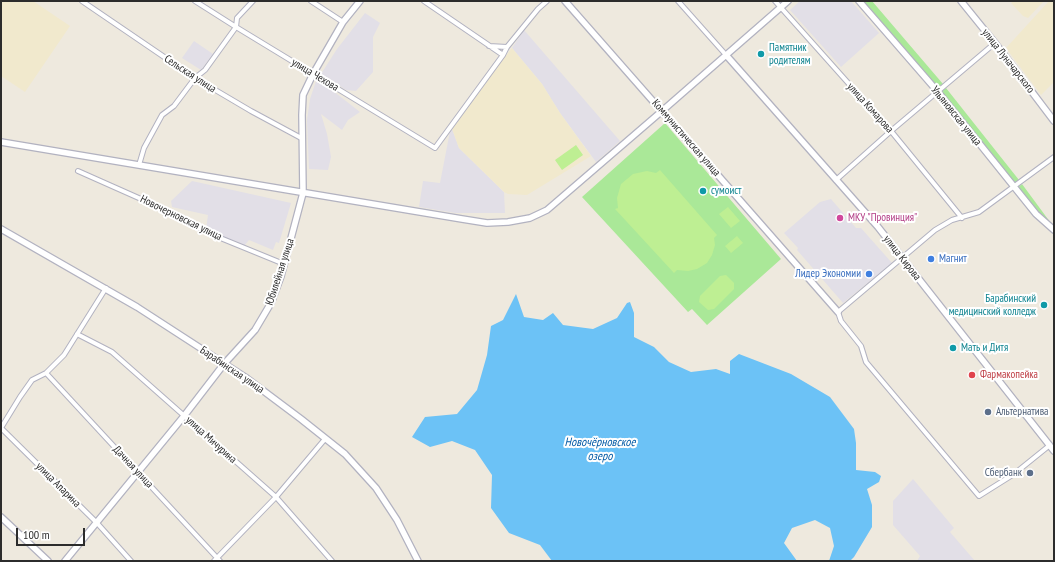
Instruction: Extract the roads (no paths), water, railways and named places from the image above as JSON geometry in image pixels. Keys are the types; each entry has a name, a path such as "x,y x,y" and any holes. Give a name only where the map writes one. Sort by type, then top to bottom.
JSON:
{"street":[{"name":"Сельская улица","path":"82,1 195,78 302,139"},
{"name":"улица Чехова","path":"195,1 435,148 503,55"},
{"path":"139,165 144,148 162,115 174,106 195,78 205,70 236,27 237,18 253,1"},
{"path":"311,1 343,22"},
{"name":"Юбилейная улица","path":"65,561 184,416 224,364 255,330 271,303 284,264 303,192 303,95 313,74 343,22 360,1"},
{"path":"424,1 503,55 507,47 547,1"},
{"name":"Коммунистическая улица","path":"565,1 838,312"},
{"name":"улица Кирова","path":"678,1 878,227 1054,450"},
{"name":"улица Комарова","path":"775,1 891,131 962,218"},
{"path":"1,142 487,223 508,222 530,218 547,210 788,1"},
{"name":"Ульяновская улица","path":"858,1 938,92 1036,214 1054,230"},
{"name":"улица Луначарского","path":"961,1 1054,121"},
{"path":"836,180 891,131 995,44"},
{"path":"488,46 507,47"},
{"path":"1050,445 1014,474 979,496 866,362 861,346 841,321 838,312 935,230 952,220 980,212 1054,157"},
{"name":"Новочерновская улица","path":"78,171 159,207 213,234 284,264"},
{"name":"Барабинская улица","path":"1,229 137,307 250,382 301,419 345,454 376,488 397,520 418,561"},
{"path":"1,428 32,380 46,373 64,355 106,288"},
{"name":"улица Мичурина","path":"77,334 112,352 276,497 332,561"},
{"name":"Дачная улица","path":"46,373 217,560"},
{"name":"улица Апарина","path":"1,428 97,523 131,561"},
{"path":"217,560 276,497 325,439"},
{"path":"1,517 48,561"}],"water":[{"name":"Новочёрновское озеро","path":"516,294 524,317 543,320 553,313 563,325 593,329 617,318 627,303 630,302 634,313 634,337 654,347 669,362 691,372 716,369 730,374 730,361 739,354 791,374 830,397 854,429 856,443 856,470 875,472 881,476 879,482 867,489 872,505 872,527 854,557 850,561 829,561 834,546 830,528 815,520 792,528 784,543 797,561 552,561 540,545 509,533 491,508 492,475 475,450 452,441 430,447 412,437 425,417 457,414 477,390 487,355 491,326 503,320"}],"place":[{"name":"Памятник родителям","path":"761,54"},
{"name":"сумоист","path":"703,191"},
{"name":"МКУ \"Провинция\"","path":"840,218"},
{"name":"Магнит","path":"931,259"},
{"name":"Лидер Экономии","path":"869,274"},
{"name":"Барабинский медицинский колледж","path":"1044,305"},
{"name":"Мать и Дитя","path":"953,348"},
{"name":"Фармакопейка","path":"972,375"},
{"name":"Альтернатива","path":"988,412"},
{"name":"Сбербанк","path":"1030,473"}]}
